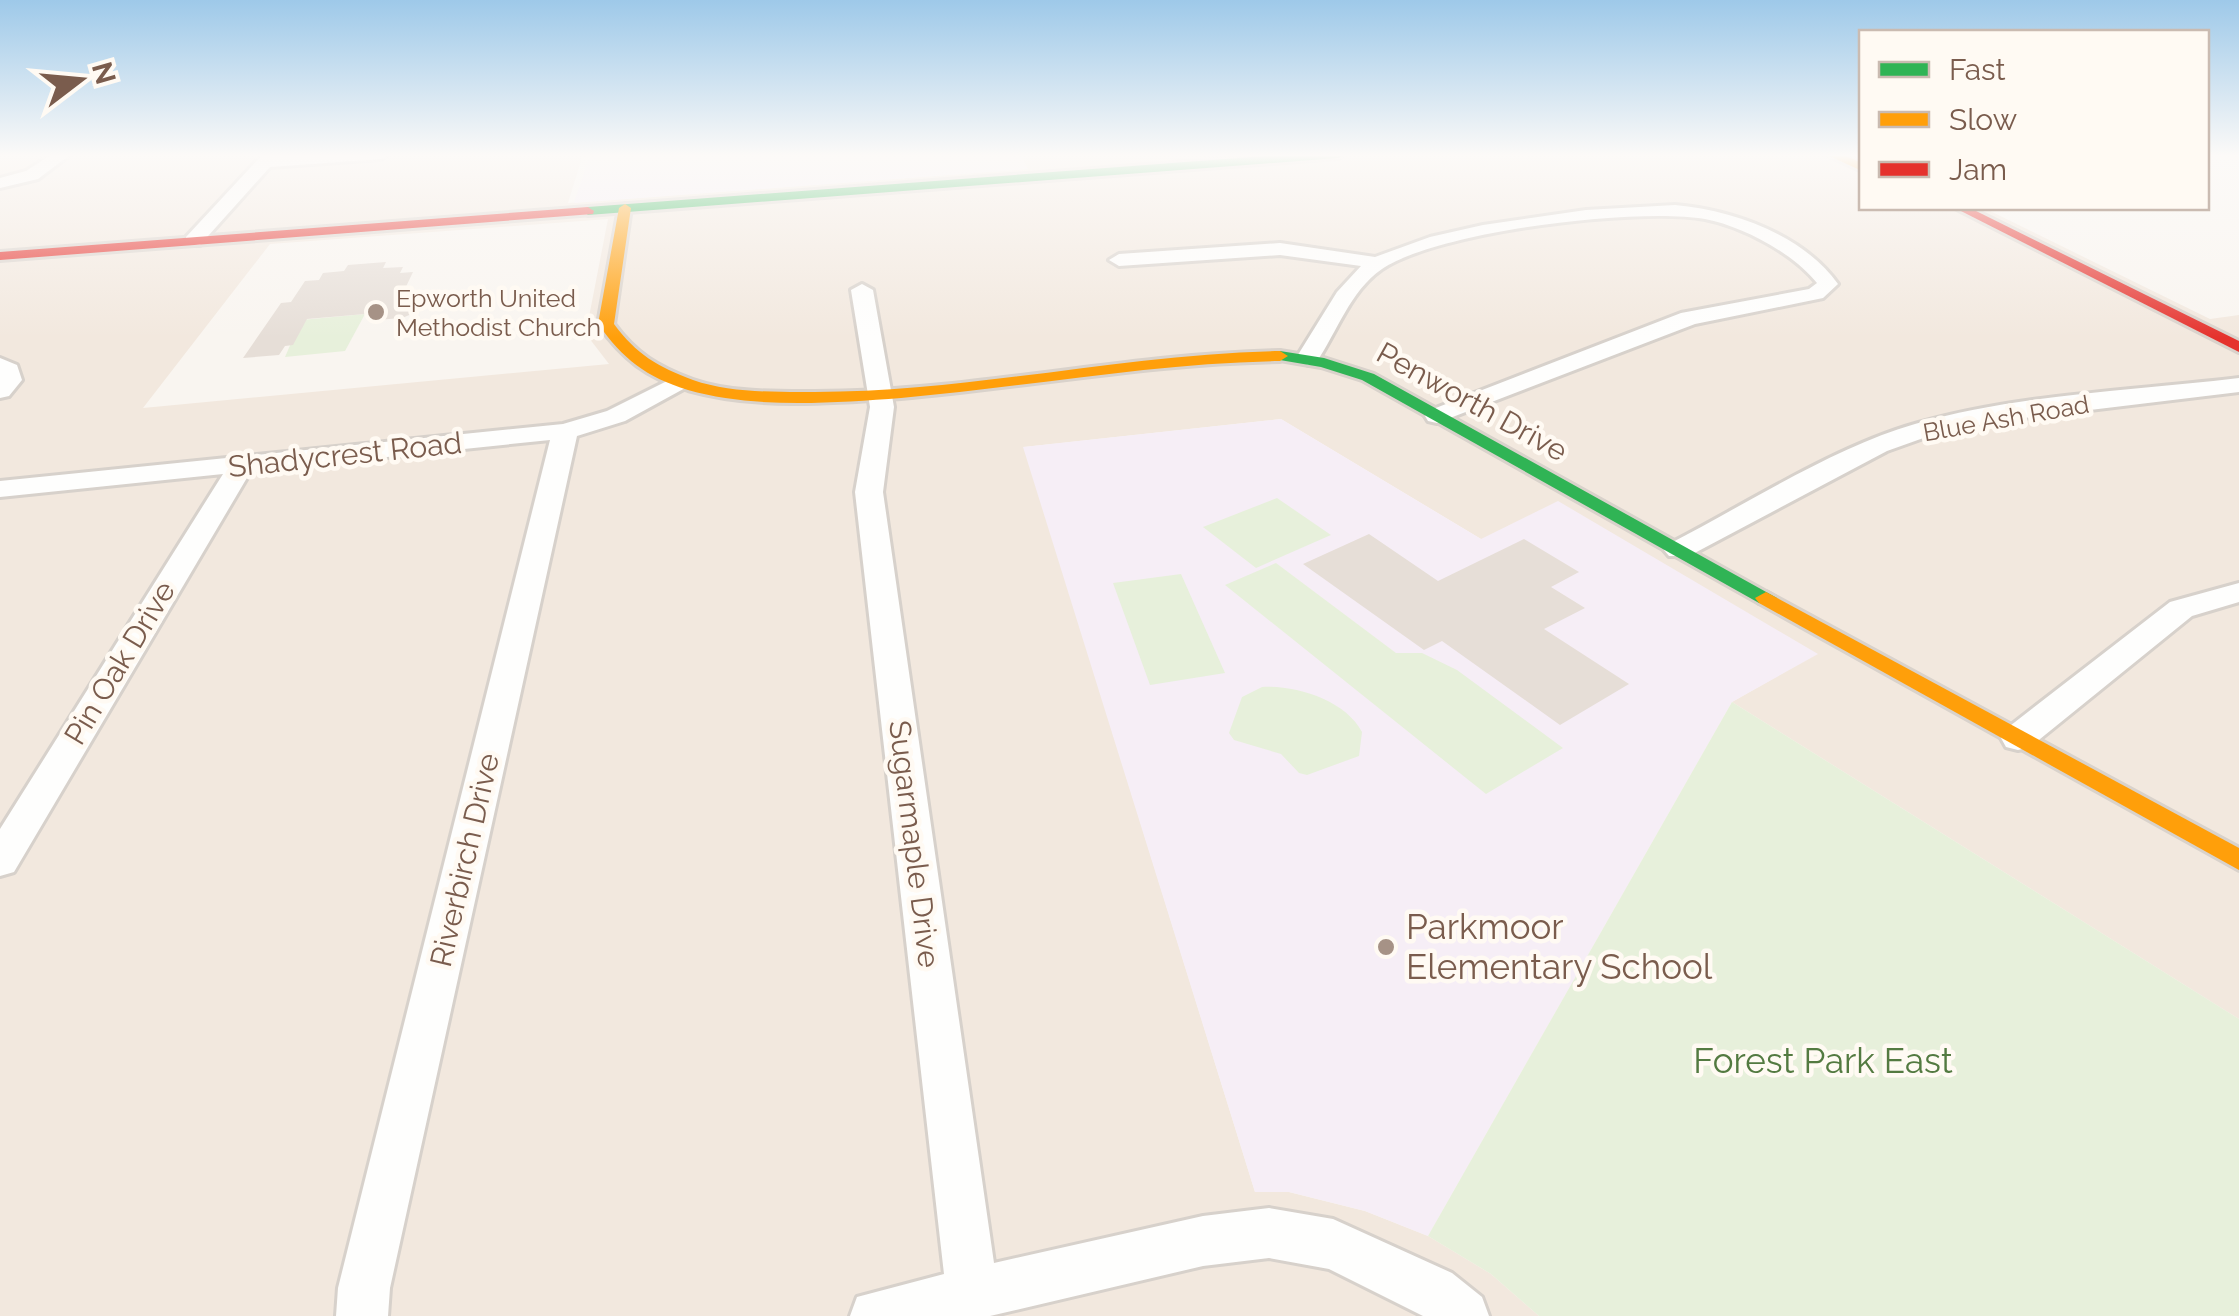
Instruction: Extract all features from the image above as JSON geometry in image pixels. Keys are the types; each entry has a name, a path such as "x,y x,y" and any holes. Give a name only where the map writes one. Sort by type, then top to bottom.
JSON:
{"street":[{"path":"193,242 217,215"},
{"path":"0,256 531,215"},
{"name":"Penworth Drive","path":"624,215 606,324 623,352 679,382 777,398 880,393 1226,357 1308,358 1368,377 2239,860"},
{"path":"1308,358 1345,296 1376,263 1432,241 1509,226 1624,215"},
{"path":"1437,416 1688,318 1825,290 1825,278 1815,268 1746,226 1714,215"},
{"path":"1974,215 2239,347"},
{"path":"1119,260 1274,247 1314,249 1376,263"},
{"name":"Sugarmaple Drive","path":"862,290 880,393 880,439 869,492 972,1294"},
{"name":"Shadycrest Road","path":"0,489 566,431 616,416 679,382"},
{"name":"Blue Ash Road","path":"1679,550 1878,446 1922,430 1999,414 2239,385"},
{"name":"Riverbirch Drive","path":"363,1302 566,431"},
{"name":"Pin Oak Drive","path":"0,861 242,466"},
{"path":"2018,738 2181,609 2239,592"},
{"path":"876,1316 1203,1241 1269,1233 1334,1244 1434,1291 1462,1316"}],"shaded area":[{"path":"0,215 1999,215 2210,319 2239,315 2239,1019 1732,702 1816,654 1481,539 1281,419 1024,447 1255,1192 1289,1192 1365,1211 1428,1236 1491,1274 1539,1316 0,1316","holes":["608,219 588,322 589,338 609,364 143,408 270,244"]},
{"name":"Parkmoor Elementary School","path":"1281,419 1481,539 1558,501 1818,654 1732,702 1428,1236 1365,1211 1289,1192 1255,1192 1023,447"}],"green space":[{"path":"365,314 345,351 285,357 301,320"},
{"path":"1277,498 1331,535 1256,568 1203,527"},
{"path":"1276,563 1396,653 1422,653 1457,670 1563,748 1486,794 1225,585"},
{"path":"1181,574 1225,673 1150,685 1113,583"},
{"path":"1262,687 1305,692 1345,712 1362,732 1359,756 1307,775 1299,773 1281,754 1234,740 1229,733 1242,697"},
{"name":"Forest Park East","path":"1732,702 2239,1019 2239,1316 1539,1316 1491,1274 1428,1236"}],"building":[{"name":"Epworth United Methodist Church","path":"386,262 383,268 403,267 400,273 413,272 403,293 436,304 402,318 377,320 365,314 307,319 293,345 285,346 279,355 243,358 281,303 291,302 305,281 319,280 323,273 344,271 348,265"},
{"path":"1369,534 1438,581 1524,539 1579,572 1551,587 1585,608 1544,629 1629,684 1560,725 1442,641 1424,650 1303,564"}],"traffic: fast":[{"path":"1280,356 1324,363 1368,377 1766,598"}],"traffic: slow":[{"path":"624,215 606,324 635,359 692,385 765,397 851,397 1212,357 1280,356"},
{"path":"1766,598 2239,860"}],"traffic: jam":[{"path":"0,256 530,215"},
{"path":"1976,215 2239,347"}],"place":[{"name":"Epworth United Methodist Church","path":"376,312"},
{"name":"Parkmoor Elementary School","path":"1386,947"}]}
